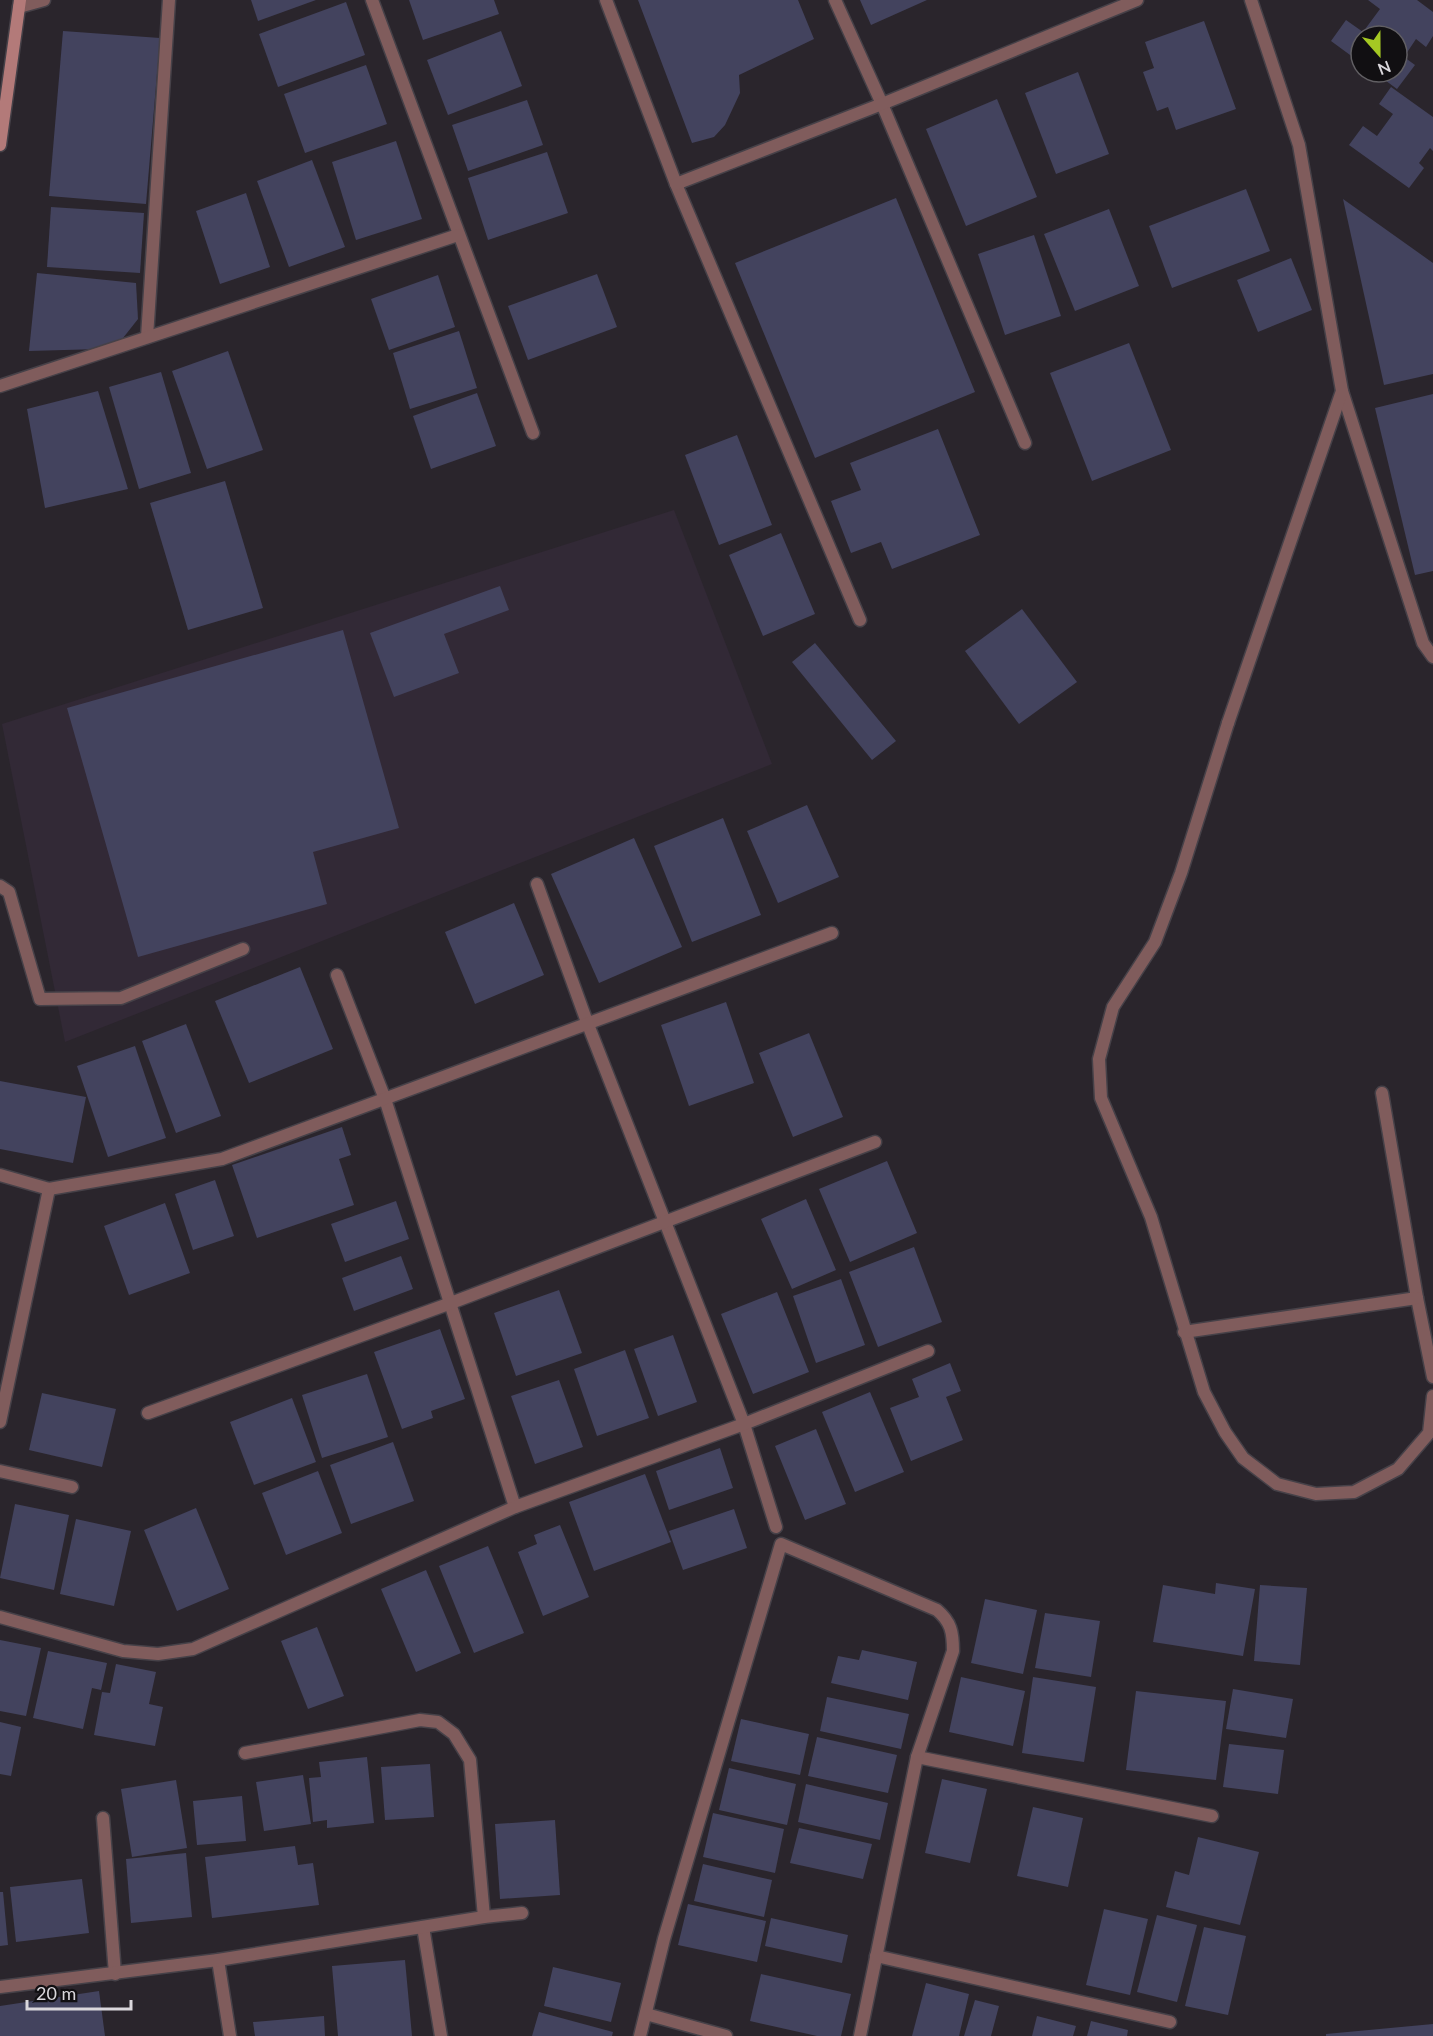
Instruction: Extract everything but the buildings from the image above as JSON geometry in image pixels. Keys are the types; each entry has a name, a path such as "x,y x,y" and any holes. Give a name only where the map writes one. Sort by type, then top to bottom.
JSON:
{"main road":[{"path":"0,145 20,3"}],"street":[{"path":"20,3 44,0"},
{"path":"147,337 169,0"},
{"path":"372,0 533,433"},
{"path":"606,0 676,184 860,620"},
{"path":"835,0 882,104 1025,443"},
{"path":"676,184 882,104 1137,0"},
{"path":"1251,0 1299,146 1342,391 1423,643 1433,657"},
{"path":"0,386 458,235"},
{"path":"1342,391 1228,723 1181,873 1155,942 1113,1007 1099,1059 1101,1098 1150,1217 1204,1392 1225,1432 1243,1458 1277,1484 1316,1494 1354,1492 1398,1469 1429,1432 1433,1396"},
{"path":"537,884 664,1223 744,1424 782,1544 664,1939 640,2036"},
{"path":"0,886 9,892 40,999 121,998 243,949"},
{"path":"0,1175 50,1189 222,1159 832,933"},
{"path":"337,975 385,1099 515,1507"},
{"path":"1382,1093 1433,1377"},
{"path":"148,1413 451,1303 875,1142"},
{"path":"0,1422 50,1189"},
{"path":"1184,1332 1417,1298"},
{"path":"0,1617 123,1651 158,1654 193,1649 515,1507 744,1424 928,1351"},
{"path":"0,1471 72,1487"},
{"path":"782,1544 937,1610 949,1620 953,1651 917,1756 860,2036"},
{"path":"245,1753 420,1720 438,1722 454,1734 470,1760 484,1917"},
{"path":"917,1756 1212,1816"},
{"path":"103,1818 115,1974"},
{"path":"0,1987 218,1960 484,1917 522,1913"},
{"path":"423,1927 441,2036"},
{"path":"876,1956 1170,2022"},
{"path":"218,1960 230,2036"},
{"path":"646,2014 726,2036"}],"shaded area":[{"path":"674,510 772,764 65,1042 2,724"}]}
